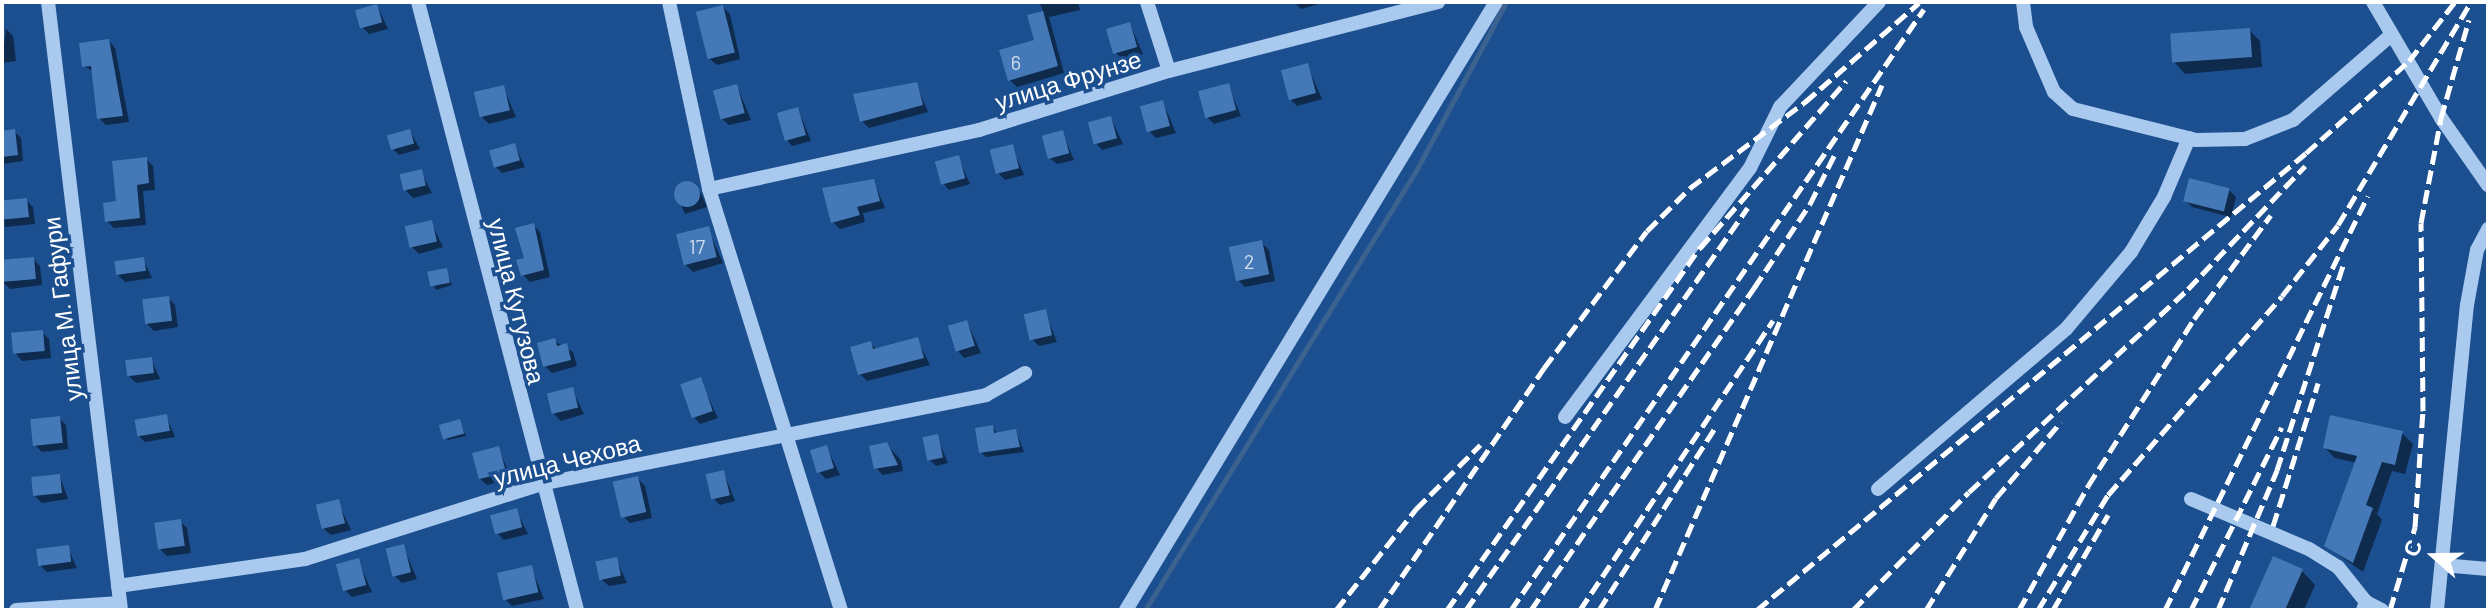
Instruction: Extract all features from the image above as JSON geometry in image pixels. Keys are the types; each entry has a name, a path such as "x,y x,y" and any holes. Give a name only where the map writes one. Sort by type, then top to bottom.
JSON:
{"street":[{"name":"улица М. Гафури","path":"48,2 120,606"},
{"name":"улица Кутузова","path":"418,2 541,484 577,610"},
{"path":"669,2 709,189 841,610"},
{"path":"1147,2 1169,71"},
{"name":"улица Фрунзе","path":"709,189 979,130 1169,71 1438,2"},
{"path":"1126,610 1496,2"},
{"path":"1565,417 1750,168 1780,107 1879,2"},
{"path":"2023,2 2026,27 2054,92 2073,109 2189,138 2245,139 2293,120 2390,36"},
{"path":"2373,2 2390,36 2485,172"},
{"path":"1878,489 2066,329 2131,252 2164,197 2189,138"},
{"path":"2437,610 2467,305 2477,250 2488,229"},
{"name":"улица Чехова","path":"118,586 305,559 541,484 783,433 986,395 1025,373"},
{"path":"2191,499 2309,549 2338,567 2365,606 2382,610"},
{"path":"2442,565 2488,569"},
{"path":"16,610 120,606"}],"building":[{"path":"377,4 382,22 360,29 355,10"},
{"path":"723,5 735,53 708,59 696,12"},
{"path":"1043,11 1058,66 1008,81 999,50 1034,40 1027,15"},
{"path":"1130,22 1137,47 1113,54 1106,29"},
{"path":"2250,28 2252,57 2172,63 2170,34"},
{"path":"109,39 123,116 97,119 91,66 82,67 79,43"},
{"path":"1308,63 1316,93 1289,100 1281,70"},
{"path":"917,82 923,105 860,122 853,94"},
{"path":"1229,83 1236,110 1205,118 1198,91"},
{"path":"737,84 745,113 721,119 713,90"},
{"path":"504,85 510,110 480,117 474,92"},
{"path":"1163,100 1170,126 1147,132 1140,106"},
{"path":"798,107 806,135 785,141 777,113"},
{"path":"1111,116 1117,138 1094,144 1088,122"},
{"path":"15,129 18,155 2,157 2,131"},
{"path":"410,129 414,143 391,150 387,136"},
{"path":"1063,130 1069,153 1048,159 1042,136"},
{"path":"515,143 520,160 494,168 489,150"},
{"path":"1013,144 1019,168 996,174 990,150"},
{"path":"959,155 965,178 941,185 935,161"},
{"path":"147,157 149,183 137,185 140,218 105,222 103,203 116,201 112,161"},
{"path":"422,169 426,186 403,191 400,174"},
{"path":"2189,178 2230,188 2224,211 2183,201"},
{"path":"874,179 880,201 857,207 860,215 831,223 822,188"},
{"path":"687,181 696,185 700,194 696,203 687,207 678,203 674,194 678,185"},
{"path":"27,198 29,217 4,220 2,201"},
{"path":"432,220 437,241 410,248 405,226"},
{"path":"534,223 544,270 521,276 516,260 524,258 515,228"},
{"path":"709,226 717,257 684,265 676,234"},
{"path":"1262,240 1269,274 1236,281 1229,247"},
{"path":"34,257 36,279 4,282 2,260"},
{"path":"144,257 146,271 116,275 114,261"},
{"path":"447,268 450,283 430,287 427,272"},
{"path":"169,296 172,321 145,324 142,299"},
{"path":"1046,309 1052,335 1030,340 1024,314"},
{"path":"967,320 975,346 956,352 948,326"},
{"path":"43,330 45,351 13,354 11,333"},
{"path":"918,337 924,358 858,375 850,347 871,341 873,349"},
{"path":"555,338 557,346 567,343 571,360 543,367 537,343"},
{"path":"152,357 154,373 127,376 125,360"},
{"path":"701,377 713,411 692,418 680,384"},
{"path":"573,387 578,407 552,414 547,394"},
{"path":"167,414 170,431 137,436 135,420"},
{"path":"2330,415 2403,431 2395,465 2382,462 2366,505 2373,508 2353,563 2324,546 2357,456 2323,448"},
{"path":"60,416 63,443 33,446 30,419"},
{"path":"460,419 464,433 443,439 439,425"},
{"path":"993,425 994,433 1016,429 1020,447 979,453 975,428"},
{"path":"938,434 943,457 927,461 922,437"},
{"path":"887,442 898,465 874,469 869,446"},
{"path":"827,445 834,468 817,473 810,450"},
{"path":"499,446 506,472 479,479 472,453"},
{"path":"724,470 730,495 711,500 705,474"},
{"path":"60,474 62,493 33,496 31,477"},
{"path":"638,476 646,512 621,518 613,482"},
{"path":"339,499 345,523 322,529 316,505"},
{"path":"517,508 522,527 495,535 490,515"},
{"path":"181,519 185,546 158,549 154,523"},
{"path":"404,544 411,572 393,577 386,549"},
{"path":"69,545 71,562 38,566 36,549"},
{"path":"2273,556 2303,569 2285,610 2249,610"},
{"path":"617,557 621,576 599,580 595,562"},
{"path":"359,558 366,585 343,591 336,564"},
{"path":"532,565 538,592 503,600 497,573"}],"waterway":[{"path":"1145,610 1417,169 1506,2"}],"railway":[{"path":"1757,610 2306,153 2409,61 2455,2"},
{"path":"2038,610 2108,495 2282,296 2338,225 2471,2"},
{"path":"1379,610 1544,368 1647,231 1690,188 1805,102 1919,3"},
{"path":"1511,610 1924,9"},
{"path":"2390,610 2415,527 2423,411 2421,223 2441,118 2469,20"},
{"path":"1447,610 1700,248 1846,81"},
{"path":"1655,610 1882,85"},
{"path":"1531,610 1754,288 1810,204 1834,156"},
{"path":"1853,610 1969,492 2188,289 2305,166"},
{"path":"2165,610 2368,196"},
{"path":"1466,610 1748,208"},
{"path":"2019,610 2088,486 2194,319 2271,215"},
{"path":"2218,610 2277,470 2344,262"},
{"path":"1580,610 1773,321"},
{"path":"2273,526 2318,383"},
{"path":"1926,610 1996,498 2061,422"},
{"path":"1599,610 1716,426"},
{"path":"2191,610 2282,427"},
{"path":"1336,610 1416,509 1480,445"},
{"path":"2053,610 2108,515"}]}
